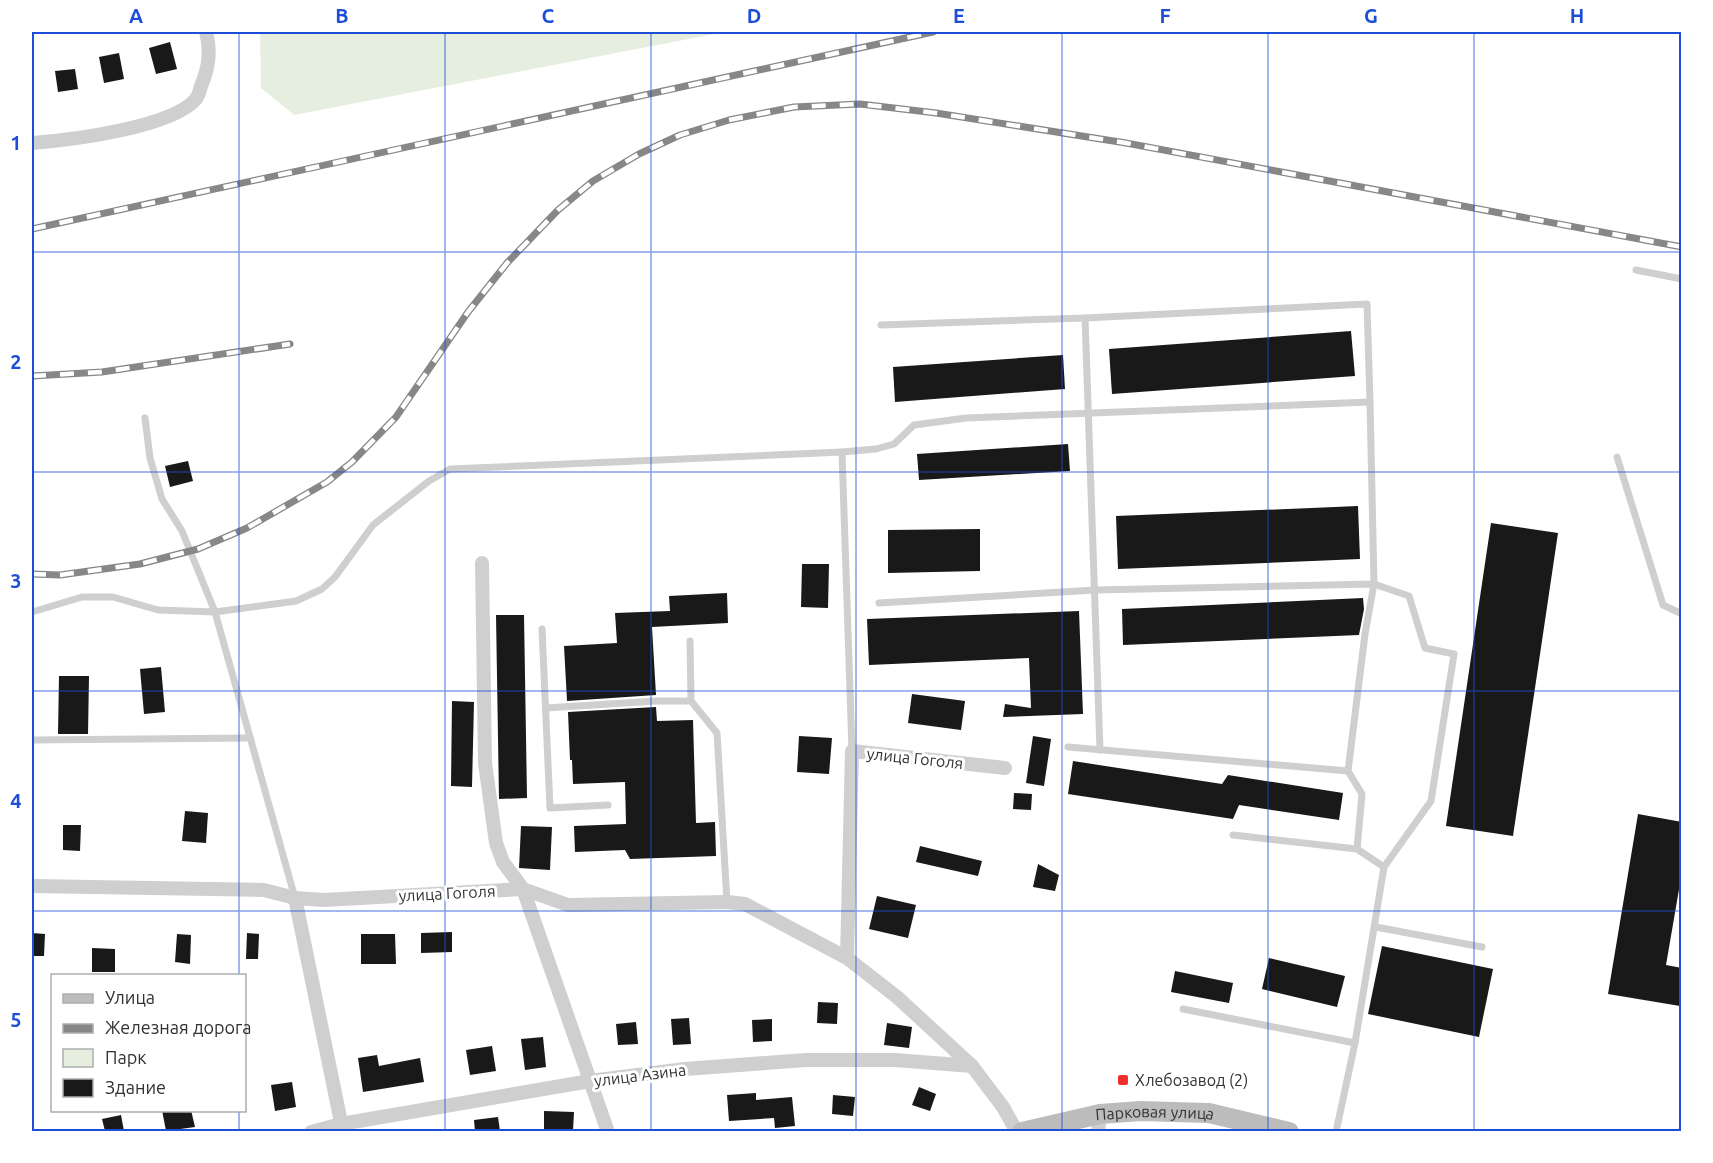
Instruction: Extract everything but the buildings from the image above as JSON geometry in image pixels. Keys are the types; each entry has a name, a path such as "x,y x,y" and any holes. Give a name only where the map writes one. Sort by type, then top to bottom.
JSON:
{"main road":[{"name":"Парковая улица","path":"1022,1131 1099,1123 1141,1111 1209,1113 1289,1131"}],"street":[{"path":"32,143 142,126 172,115 196,98 207,71 210,46 206,32"},
{"path":"482,563 485,763 496,843 503,862 523,889 608,1131"},
{"name":"улица Гоголя","path":"847,958 852,751 1005,768"},
{"name":"улица Гоголя","path":"32,885 264,890 295,898 324,900 523,889 568,905 727,902 746,904 847,958 897,997 972,1066 1003,1107 1017,1131"},
{"path":"295,898 342,1128"},
{"name":"улица Азина","path":"311,1131 342,1128 590,1081 685,1069 806,1060 895,1060 972,1066"}],"lane":[{"path":"1636,270 1682,279"},
{"path":"881,325 1085,318 1367,304 1374,584 1365,634 1348,771 1362,794 1357,849"},
{"path":"1085,318 1100,750"},
{"path":"32,612 82,597 113,597 158,610 215,612 296,601 322,589 341,570 373,525 429,481 450,469 876,449 894,444 915,425 966,418 1370,402"},
{"path":"145,418 150,458 162,499 182,531 215,612 295,898"},
{"path":"842,452 852,751"},
{"path":"1617,457 1663,604 1682,614"},
{"path":"879,603 1095,590 1374,584 1409,596 1425,648 1454,654 1431,801 1384,867 1376,927 1355,1043 1336,1131"},
{"path":"542,628 550,808 608,805"},
{"path":"690,641 691,701 717,733 727,902"},
{"path":"546,708 691,701"},
{"path":"32,740 249,738"},
{"path":"1068,747 1348,771"},
{"path":"1233,835 1357,849 1384,867"},
{"path":"1376,927 1482,947"},
{"path":"1183,1009 1355,1043"}],"green space":[{"path":"260,32 725,32 294,115 261,88"}],"railway":[{"path":"32,229 933,32"},
{"path":"32,574 60,575 140,564 198,549 247,528 327,482 352,462 396,417 468,312 507,263 558,210 593,181 639,154 680,135 729,120 794,107 860,104 936,113 1126,143 1682,247"},
{"path":"32,376 102,372 290,344"}],"place":[{"name":"Хлебозавод (2)","path":"1123,1080"}]}
